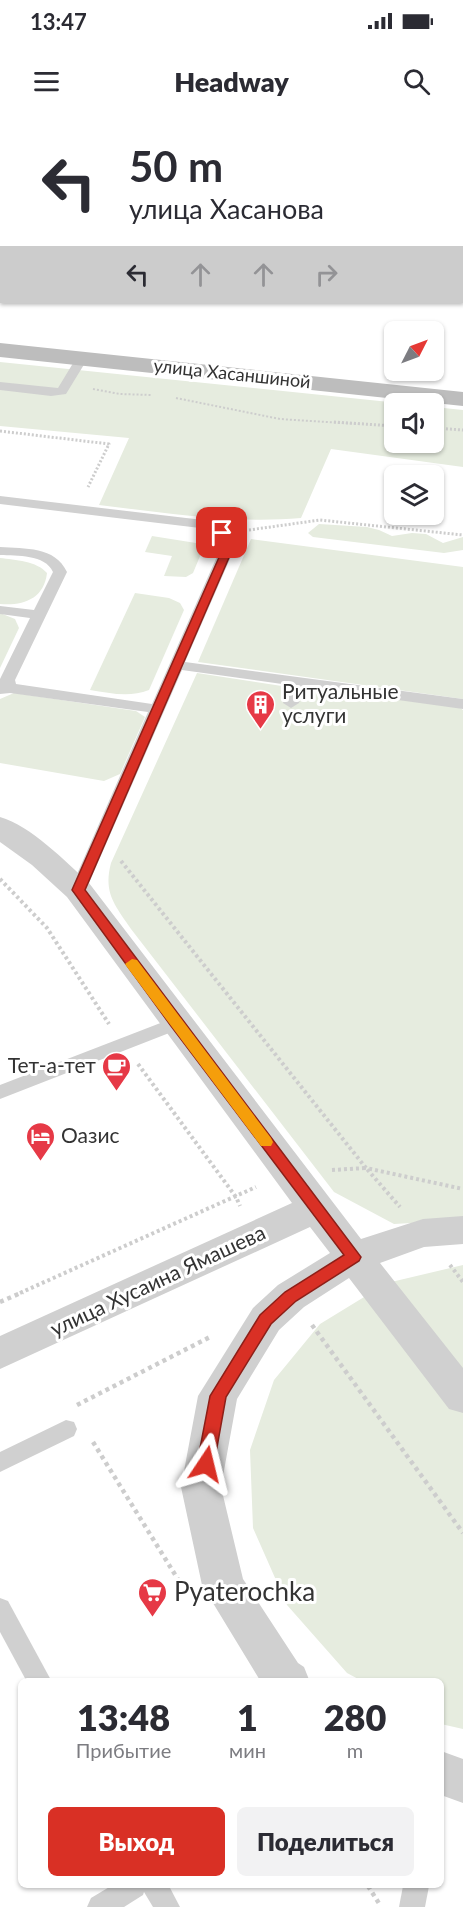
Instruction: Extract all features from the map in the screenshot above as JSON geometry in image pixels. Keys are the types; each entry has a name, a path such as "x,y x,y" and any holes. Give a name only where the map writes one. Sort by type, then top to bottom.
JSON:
{"street":[{"name":"улица Хасаншиной","path":"0,350 463,399"},
{"path":"0,827 43,858 78,890 288,1172 463,1397"},
{"name":"улица Хусаина Ямашева","path":"0,1353 316,1208"},
{"path":"283,1678 223,1585 201,1487 218,1396 266,1319 291,1296 354,1257 423,1233 463,1230"},
{"path":"444,1774 463,1781"}],"lane":[{"path":"0,386 56,392 65,388 82,358"},
{"path":"0,500 203,524 222,533 229,546 78,890"},
{"path":"0,550 38,555 56,563 60,572 5,688 158,709"},
{"path":"0,610 39,615"},
{"path":"177,665 463,705"},
{"path":"291,703 298,681"},
{"path":"0,1092 176,1023"},
{"path":"0,1463 66,1429"},
{"path":"0,1610 38,1678"},
{"path":"100,1907 131,1888"},
{"path":"156,1888 167,1907"},
{"path":"412,1907 416,1888"}],"path":[{"path":"67,384 120,394 154,395"},
{"path":"168,396 280,419 384,425"},
{"path":"444,429 463,430"},
{"path":"0,431 109,444 87,489"},
{"path":"222,533 320,520 463,534"},
{"path":"120,860 366,1168"},
{"path":"0,879 47,928 122,1043 236,1197 251,1237"},
{"path":"0,1302 288,1172 366,1168 463,1188"},
{"path":"291,1296 463,1533"},
{"path":"369,1888 381,1907"}],"shaded area":[{"path":"0,362 384,401 384,453 444,453 444,408 463,410 463,467 331,449 301,518 225,519 99,505 129,438 0,426"},
{"path":"319,524 367,527 392,536 412,533 426,534 443,543 463,537 463,550 444,553 313,537 308,533"},
{"path":"152,536 196,543 203,549 193,573 186,577 164,576 172,556 145,552"},
{"path":"251,539 463,567 463,699 198,662"},
{"path":"0,558 32,564 47,573 42,589 37,595 17,604 0,604"},
{"path":"135,593 169,598 180,603 184,610 149,690 127,694 90,690"},
{"path":"0,613 15,619 19,628 0,668"},
{"path":"197,673 380,701 379,697 459,707 463,710 463,1220 394,1224 334,1192 131,929 112,898 109,883 111,863"},
{"path":"14,693 136,711 145,717 120,774 104,781 0,763 0,699"},
{"path":"463,1265 463,1729 444,1725 444,1678 356,1678 347,1673 287,1605 253,1528 250,1450 274,1380 320,1324 387,1283"}],"slow traffic":[{"path":"132,964 266,1142"}],"place":[{"name":"Ритуальные услуги","path":"261,730"},
{"name":"Тет-а-тет","path":"117,1092"},
{"name":"Оазис","path":"40,1162"},
{"name":"Pyaterochka","path":"153,1618"}],"route":[{"path":"206,1464 218,1396 266,1319 291,1296 354,1257 78,890 229,546 222,533"}]}
